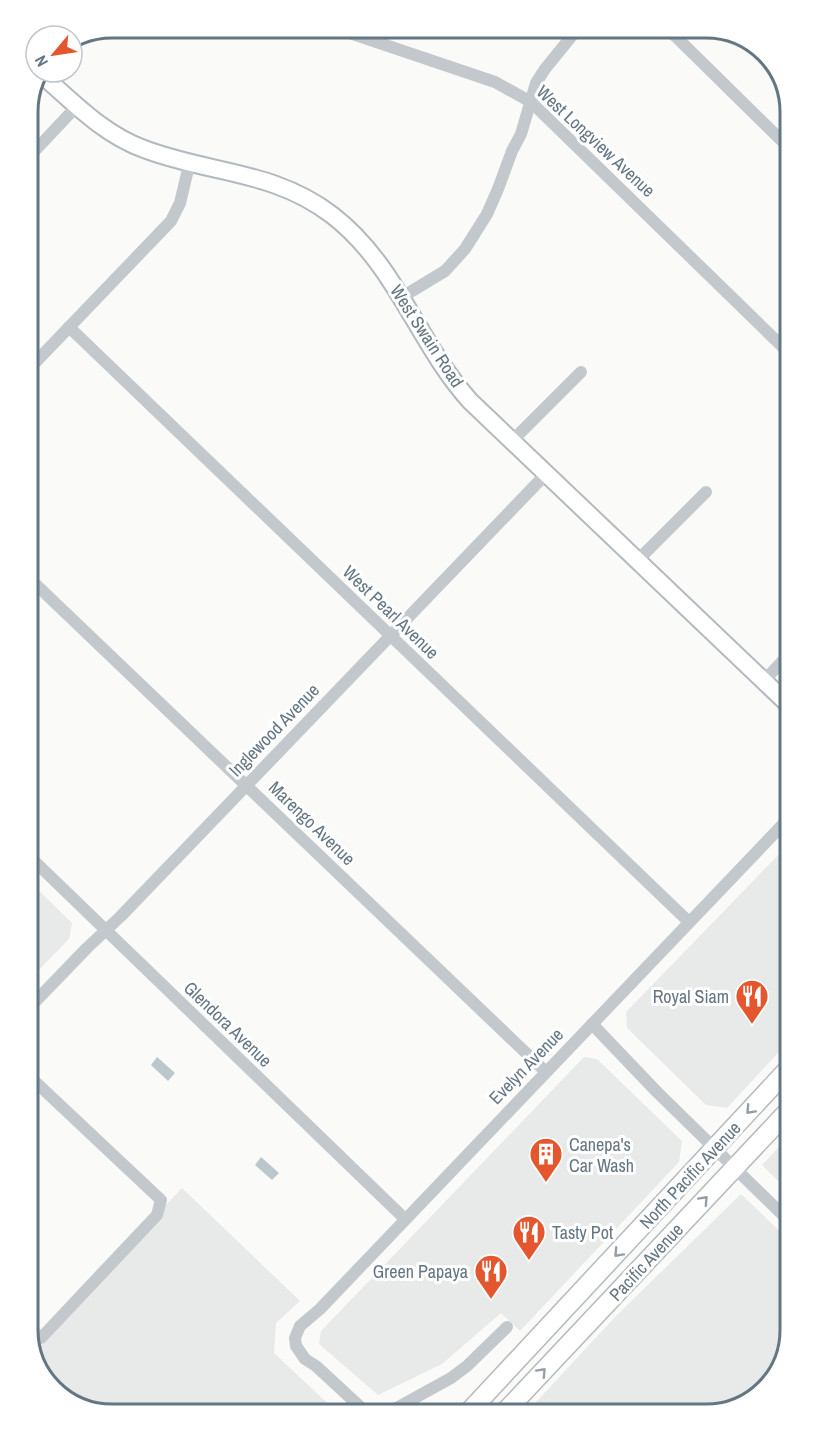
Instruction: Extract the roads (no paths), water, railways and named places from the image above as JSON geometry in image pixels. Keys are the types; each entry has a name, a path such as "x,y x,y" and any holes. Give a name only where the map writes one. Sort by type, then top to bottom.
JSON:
{"main road":[{"name":"West Swain Road","path":"52,84 94,121 143,148 261,178 303,196 332,215 361,241 383,267 457,386 780,697"},
{"name":"North Pacific Avenue","path":"476,1404 780,1078"},
{"name":"Pacific Avenue","path":"512,1404 780,1120"}],"street":[{"name":"West Longview Avenue","path":"365,38 495,82 531,102 780,344"},
{"path":"402,297 446,271 465,249 487,214 521,134 536,83 570,38"},
{"path":"677,38 780,139"},
{"path":"38,147 77,106"},
{"path":"38,359 171,221 180,203 190,161"},
{"name":"West Pearl Avenue","path":"69,327 689,922"},
{"path":"512,441 581,372"},
{"name":"Inglewood Avenue","path":"38,999 121,916 546,474"},
{"path":"637,561 706,492"},
{"name":"Marengo Avenue","path":"38,586 546,1072"},
{"path":"764,682 780,664"},
{"name":"Evelyn Avenue","path":"357,1404 300,1353 295,1338 300,1326 320,1309 780,827"},
{"name":"Glendora Avenue","path":"38,865 405,1219"},
{"path":"592,1024 651,1086 780,1212"},
{"path":"38,1084 160,1200 157,1215 41,1338 38,1335"},
{"path":"404,1404 451,1378 476,1358 507,1327"}],"place":[{"name":"Royal Siam","path":"752,1025"},
{"name":"Canepa's Car Wash","path":"546,1183"},
{"name":"Tasty Pot","path":"529,1261"},
{"name":"Green Papaya","path":"491,1300"}]}
